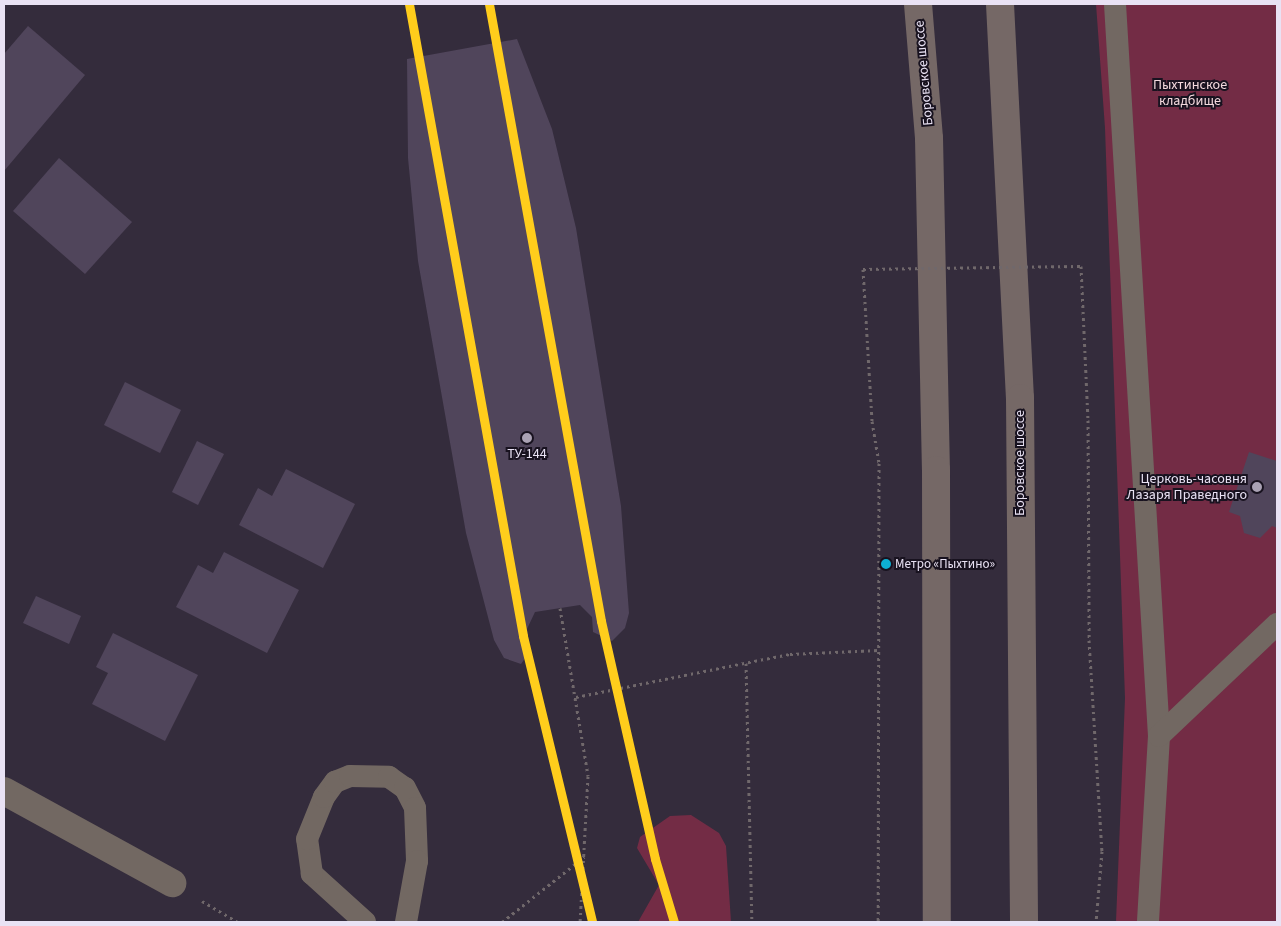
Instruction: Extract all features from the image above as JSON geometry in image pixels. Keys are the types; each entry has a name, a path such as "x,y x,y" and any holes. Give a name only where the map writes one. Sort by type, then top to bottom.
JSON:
{"main road":[{"name":"Боровское шоссе","path":"918,4 929,138 936,479 936,920"},
{"name":"Боровское шоссе","path":"1000,4 1020,398 1027,915"}],"street":[{"path":"4,791 172,883"}],"lane":[{"path":"1115,4 1158,736 1148,922"},
{"path":"1158,736 1277,624"},
{"path":"365,922 312,874 307,839 324,797 335,782 350,776 389,777 405,788 415,808 417,861 406,922"}],"path":[{"path":"878,922 879,463 872,421 863,270 1082,266 1088,420 1089,640 1102,851 1096,922"},
{"path":"560,608 588,776 580,922"},
{"path":"576,697 790,654 879,650"},
{"path":"746,663 752,922"},
{"path":"502,922 584,857"},
{"path":"172,883 238,922"}],"green space":[{"name":"Пыхтинское кладбище","path":"1096,4 1277,4 1277,922 1116,922 1125,698 1105,128"},
{"path":"691,815 719,833 726,846 731,922 638,922 659,885 637,848 640,837 670,816"}],"building":[{"path":"28,26 85,75 4,171 4,54"},
{"path":"517,39 552,129 576,228 621,506 629,613 625,628 612,641 593,632 592,617 580,605 535,612 527,629 530,651 521,664 504,658 494,640 466,533 418,261 408,158 407,59"},
{"path":"59,158 132,222 85,274 13,211"},
{"path":"125,382 181,410 160,453 104,425"},
{"path":"197,441 224,454 198,505 172,492"},
{"name":"Церковь-часовня Лазаря Праведного","path":"1249,452 1277,461 1277,528 1272,526 1260,538 1244,533 1240,516 1229,512"},
{"path":"286,469 355,504 323,568 239,525 258,488 272,496"},
{"path":"224,552 299,590 267,653 176,607 198,565 213,573"},
{"path":"36,596 81,616 69,644 23,623"},
{"path":"113,633 198,675 165,741 92,704 108,673 96,667"}],"transit line":[{"path":"409,4 523,636 592,922"},
{"path":"489,4 601,621 655,859 674,922"}],"place":[{"name":"ТУ-144","path":"527,438"},
{"name":"Церковь-часовня Лазаря Праведного","path":"1257,487"},
{"name":"Метро «Пыхтино»","path":"886,564"}]}
